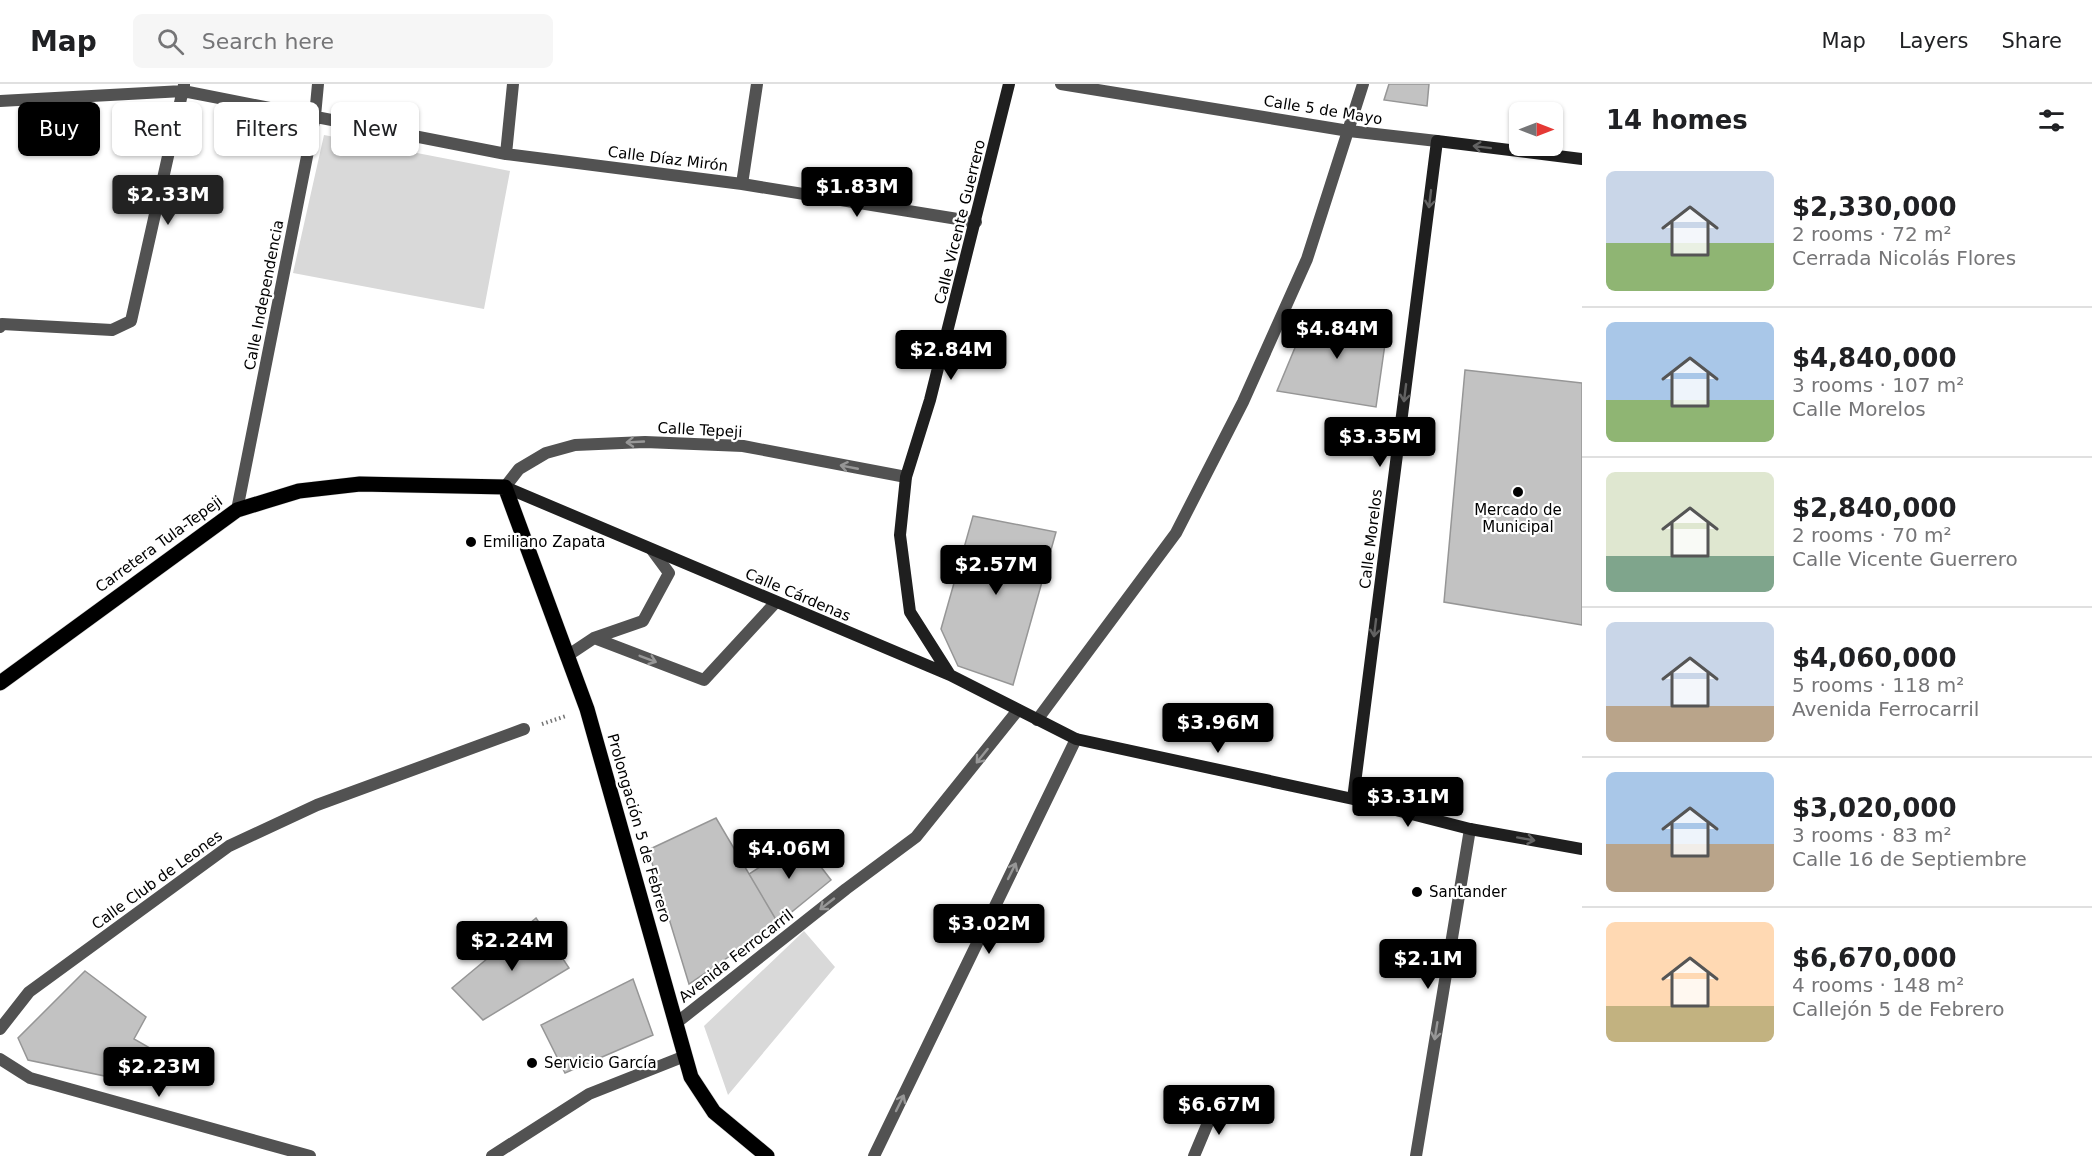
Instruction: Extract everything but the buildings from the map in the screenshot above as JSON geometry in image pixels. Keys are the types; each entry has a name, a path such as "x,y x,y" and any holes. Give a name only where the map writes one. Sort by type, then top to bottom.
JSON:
{"main road":[{"name":"Calle Vicente Guerrero","path":"950,675 910,612 900,535 906,477 930,400 1009,84"},
{"name":"Calle 5 de Mayo","path":"1437,141 1582,159"},
{"name":"Calle Morelos","path":"1353,799 1437,141"},
{"name":"Carretera Tula-Tepeji","path":"0,683 237,510 299,491 360,484 505,487"},
{"name":"Calle Cárdenas","path":"505,487 950,675 1076,739 1353,799 1470,829 1582,849"},
{"name":"Prolongación 5 de Febrero","path":"505,487 587,709 691,1077 714,1112 767,1156"}],"street":[{"name":"Calle Independencia","path":"316,102 318,84"},
{"path":"506,154 513,84"},
{"path":"742,184 757,84"},
{"name":"Calle 5 de Mayo","path":"1061,84 1349,130 1437,141"},
{"path":"1037,720 1176,533 1243,402 1307,259 1363,84"},
{"name":"Calle Díaz Mirón","path":"0,100 183,87 251,102"},
{"path":"0,327 3,324 112,330 131,321 183,87"},
{"name":"Calle Díaz Mirón","path":"319,117 506,154 742,184 976,222"},
{"name":"Calle Independencia","path":"237,510 307,156"},
{"name":"Calle Tepeji","path":"505,487 519,469 546,453 575,445 645,442 743,446 906,477"},
{"path":"567,656 594,638 643,621 669,573 652,550"},
{"path":"594,638 704,680 776,602"},
{"name":"Avenida Ferrocarril","path":"675,1024 846,889 916,837 1018,710"},
{"name":"Calle Club de Leones","path":"0,1029 29,992 229,846 317,805 524,729"},
{"path":"874,1156 1076,739"},
{"path":"1416,1156 1470,829"},
{"path":"492,1156 589,1094 685,1056"},
{"path":"0,1059 30,1078 310,1156"},
{"path":"1194,1156 1215,1106"}],"path":[{"path":"524,729 587,709"}],"shaded area":[{"path":"324,135 331,136 331,156 419,156 419,153 510,171 484,309 293,273"},
{"path":"804,931 835,967 728,1095 704,1026"}],"place":[{"name":"Mercado de Municipal","path":"1518,492"},
{"name":"Emiliano Zapata","path":"471,542"},
{"name":"Santander","path":"1417,892"},
{"name":"Servicio García","path":"532,1063"}]}
